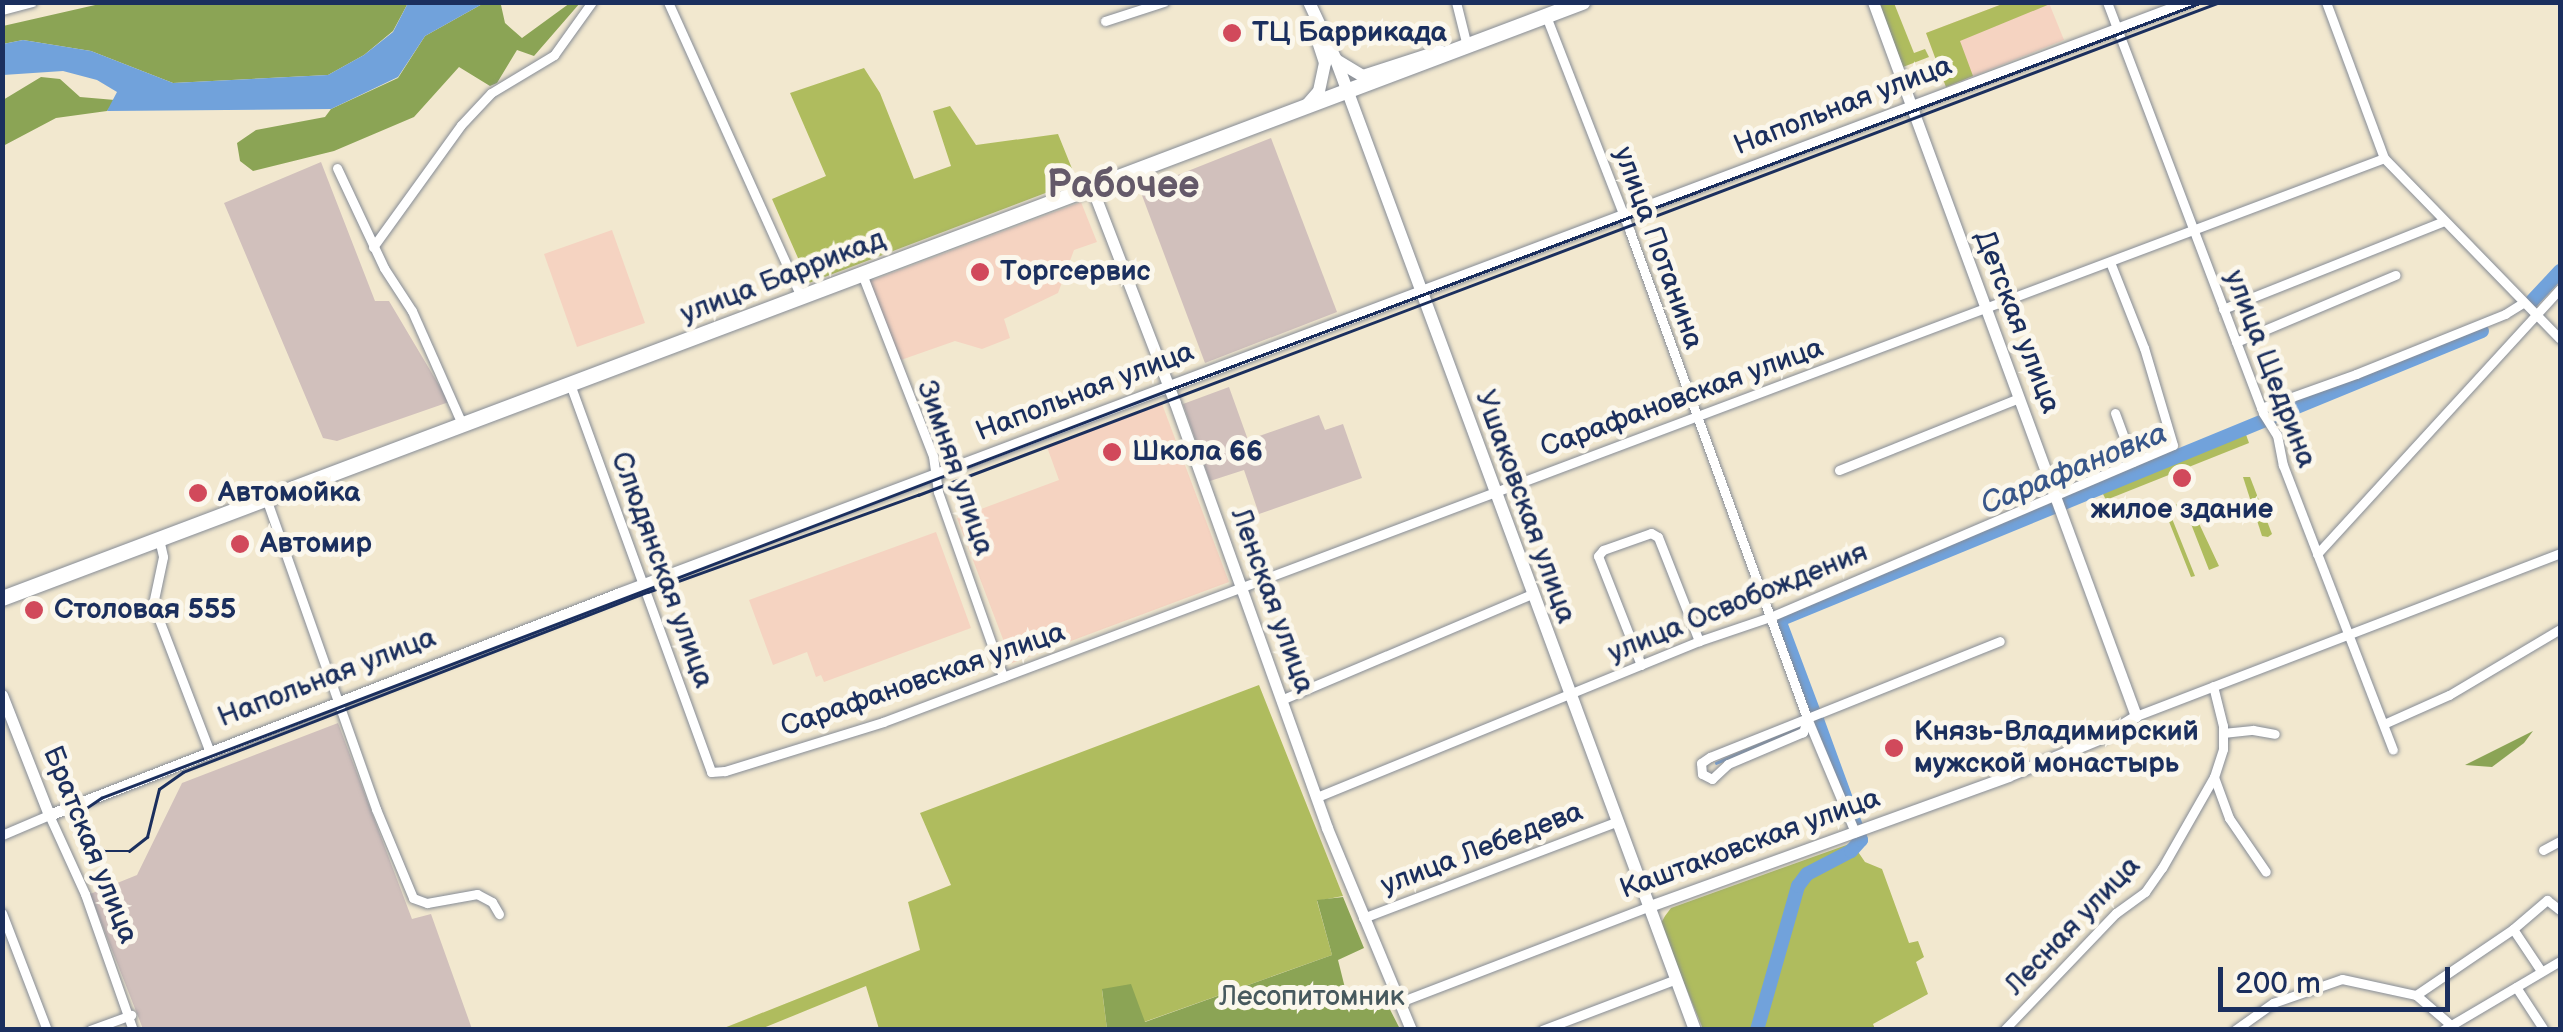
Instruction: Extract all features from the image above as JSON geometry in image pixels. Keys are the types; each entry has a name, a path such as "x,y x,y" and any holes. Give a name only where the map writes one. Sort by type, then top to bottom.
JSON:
{"main road":[{"name":"Ушаковская улица","path":"1307,2 1336,60 1530,594 1695,1030"},
{"path":"1304,108 1319,91 1325,63 1307,2"},
{"name":"улица Баррикад","path":"2,598 1582,2"},
{"path":"1336,60 1363,76 1422,54 1467,46"}],"street":[{"path":"2,10 32,2"},
{"path":"373,247 461,125 491,93 554,55 592,2"},
{"path":"668,2 801,297"},
{"path":"1105,21 1164,2"},
{"path":"1456,2 1467,46"},
{"name":"Детская улица","path":"1874,2 2136,716"},
{"name":"улица Щедрина","path":"2107,2 2262,410 2276,435 2283,465 2386,723 2393,750"},
{"name":"Напольная улица","path":"2,835 210,750 644,584 2188,2"},
{"path":"2326,2 2384,158 2560,339"},
{"name":"улица Потанина","path":"1546,16 1624,215 1807,718 1862,830"},
{"name":"Сарафановская улица","path":"711,772 883,722 2384,158"},
{"path":"337,168 373,247 412,311 463,426"},
{"name":"Ленская улица","path":"1092,188 1169,386 1316,797 1411,1030"},
{"path":"2223,309 2444,221"},
{"name":"улица Освобождения","path":"1316,797 2058,501 2173,445 2144,348 2110,262"},
{"name":"Зимняя улица","path":"862,274 936,475 938,492 1003,677"},
{"path":"2236,342 2395,275"},
{"path":"2318,554 2560,289"},
{"path":"2262,410 2505,314 2524,302"},
{"name":"Слюдянская улица","path":"570,384 711,772"},
{"path":"1839,470 2019,398"},
{"path":"2115,413 2133,462"},
{"path":"267,501 413,898 427,904 477,894 492,902 499,914"},
{"path":"1642,665 1598,556 1603,550 1651,533 1658,537 1699,641"},
{"path":"159,540 163,557 153,604 210,750"},
{"name":"Каштаковская улица","path":"1400,1002 2101,738 2136,716 2560,552"},
{"path":"1281,700 1530,594"},
{"path":"2386,723 2449,695 2560,630"},
{"path":"1807,718 1803,732 1728,764 1712,779 1702,774 1701,764 1710,757 1807,718 2000,642"},
{"name":"Лесная улица","path":"2004,1030 2116,913 2144,892 2214,777 2224,733 2213,686"},
{"name":"Братская улица","path":"2,695 131,1014 133,1030"},
{"path":"2,735 16,730"},
{"path":"2224,733 2253,730 2275,734"},
{"path":"2214,777 2228,818 2266,872"},
{"name":"улица Лебедева","path":"1364,918 1616,822"},
{"path":"2543,850 2560,840"},
{"path":"2416,996 2513,930 2546,900 2560,910"},
{"path":"2,914 48,1030"},
{"path":"2513,930 2541,972"},
{"path":"2236,1030 2273,1003 2326,981 2373,983 2416,996 2448,1028 2465,1025 2516,987 2560,961"},
{"path":"1542,1030 1676,979"},
{"path":"2516,987 2544,1030"},
{"path":"90,1030 131,1014"}],"shaded area":[{"path":"2005,3 2049,3 2064,40 1946,87 1926,33"},
{"path":"1271,138 1337,312 1205,363 1140,190"},
{"path":"321,162 375,301 389,301 449,402 337,441 323,438 224,203"},
{"path":"1081,202 1097,242 1074,250 1058,293 1004,319 1010,338 982,349 955,341 898,361 868,282"},
{"path":"612,230 645,323 577,347 544,254"},
{"path":"1229,387 1248,440 1319,415 1325,430 1343,424 1362,478 1259,514 1244,470 1210,481 1183,404"},
{"path":"1162,404 1229,582 1012,663 957,518 1059,480 1047,447"},
{"path":"936,532 971,628 824,682 821,675 816,677 807,652 773,665 749,600"},
{"path":"338,723 412,919 431,914 472,1029 143,1029 90,894 137,875 182,783"}],"green space":[{"path":"104,3 408,3 393,31 364,55 328,75 173,83 91,51 23,40 3,44 3,26"},
{"path":"484,3 501,5 505,23 522,38 570,3 580,3 534,56 517,50 497,83 490,86 459,67 414,117 334,151 253,171 240,161 237,143 256,130 325,117 331,109 398,78 425,36"},
{"path":"1879,3 1894,3 1914,53 1925,49 1929,57 1903,67"},
{"path":"2005,3 2050,4 1960,41 1973,76 1946,87 1926,33"},
{"path":"864,68 880,93 914,179 951,166 933,111 950,106 976,145 1058,134 1077,181 809,283 772,199 826,176 790,93"},
{"path":"41,77 60,79 80,97 115,100 107,111 56,118 3,146 3,100"},
{"path":"2244,429 2249,443 2106,500 2101,490"},
{"path":"2243,477 2250,477 2272,534 2268,537 2262,536"},
{"path":"2188,500 2219,566 2209,570 2184,506 2169,511 2195,576 2191,577 2164,509"},
{"path":"1259,685 1343,896 1317,901 1332,955 1144,1022 1102,990 1107,1029 879,1029 866,986 761,1029 719,1030 920,950 908,902 951,885 920,813"},
{"path":"2533,731 2524,743 2492,767 2465,765"},
{"path":"1852,843 1865,862 1882,869 1909,943 1918,941 1924,957 1916,962 1928,994 1873,1024 1875,1029 1703,1029 1660,925 1671,908"},
{"name":"Лесопитомник","path":"1343,897 1364,948 1338,960 1347,996 1379,988 1400,1029 1107,1029 1102,989 1131,984 1145,1022 1332,955 1317,900"}],"water":[{"path":"408,3 484,3 425,36 398,77 331,109 107,111 117,92 97,80 63,71 3,75 3,44 23,40 91,51 173,83 328,75 364,55 393,32"}],"waterway":[{"name":"Сарафановка","path":"2532,301 2560,271"},
{"name":"Сарафановка","path":"1814,713 1779,620 2482,331"},
{"name":"Сарафановка","path":"1757,1030 1798,886 1807,874 1851,851 1861,840 1816,717"},
{"path":"1716,763 1801,727"}],"tram line":[{"path":"2204,2 1170,390 102,798 84,810 82,831 104,851 129,851 147,837 159,789 183,772 648,592 918,495 2220,2"}],"place":[{"name":"ТЦ Баррикада","path":"1232,33"},
{"name":"Торгсервис","path":"980,272"},
{"name":"Школа 66","path":"1112,452"},
{"name":"жилое здание","path":"2182,478"},
{"name":"Автомойка","path":"198,493"},
{"name":"Автомир","path":"240,544"},
{"name":"Столовая 555","path":"34,610"},
{"name":"Князь-Владимирский мужской монастырь","path":"1894,748"}],"district":[{"name":"Рабочее","path":"1123,186"}]}
